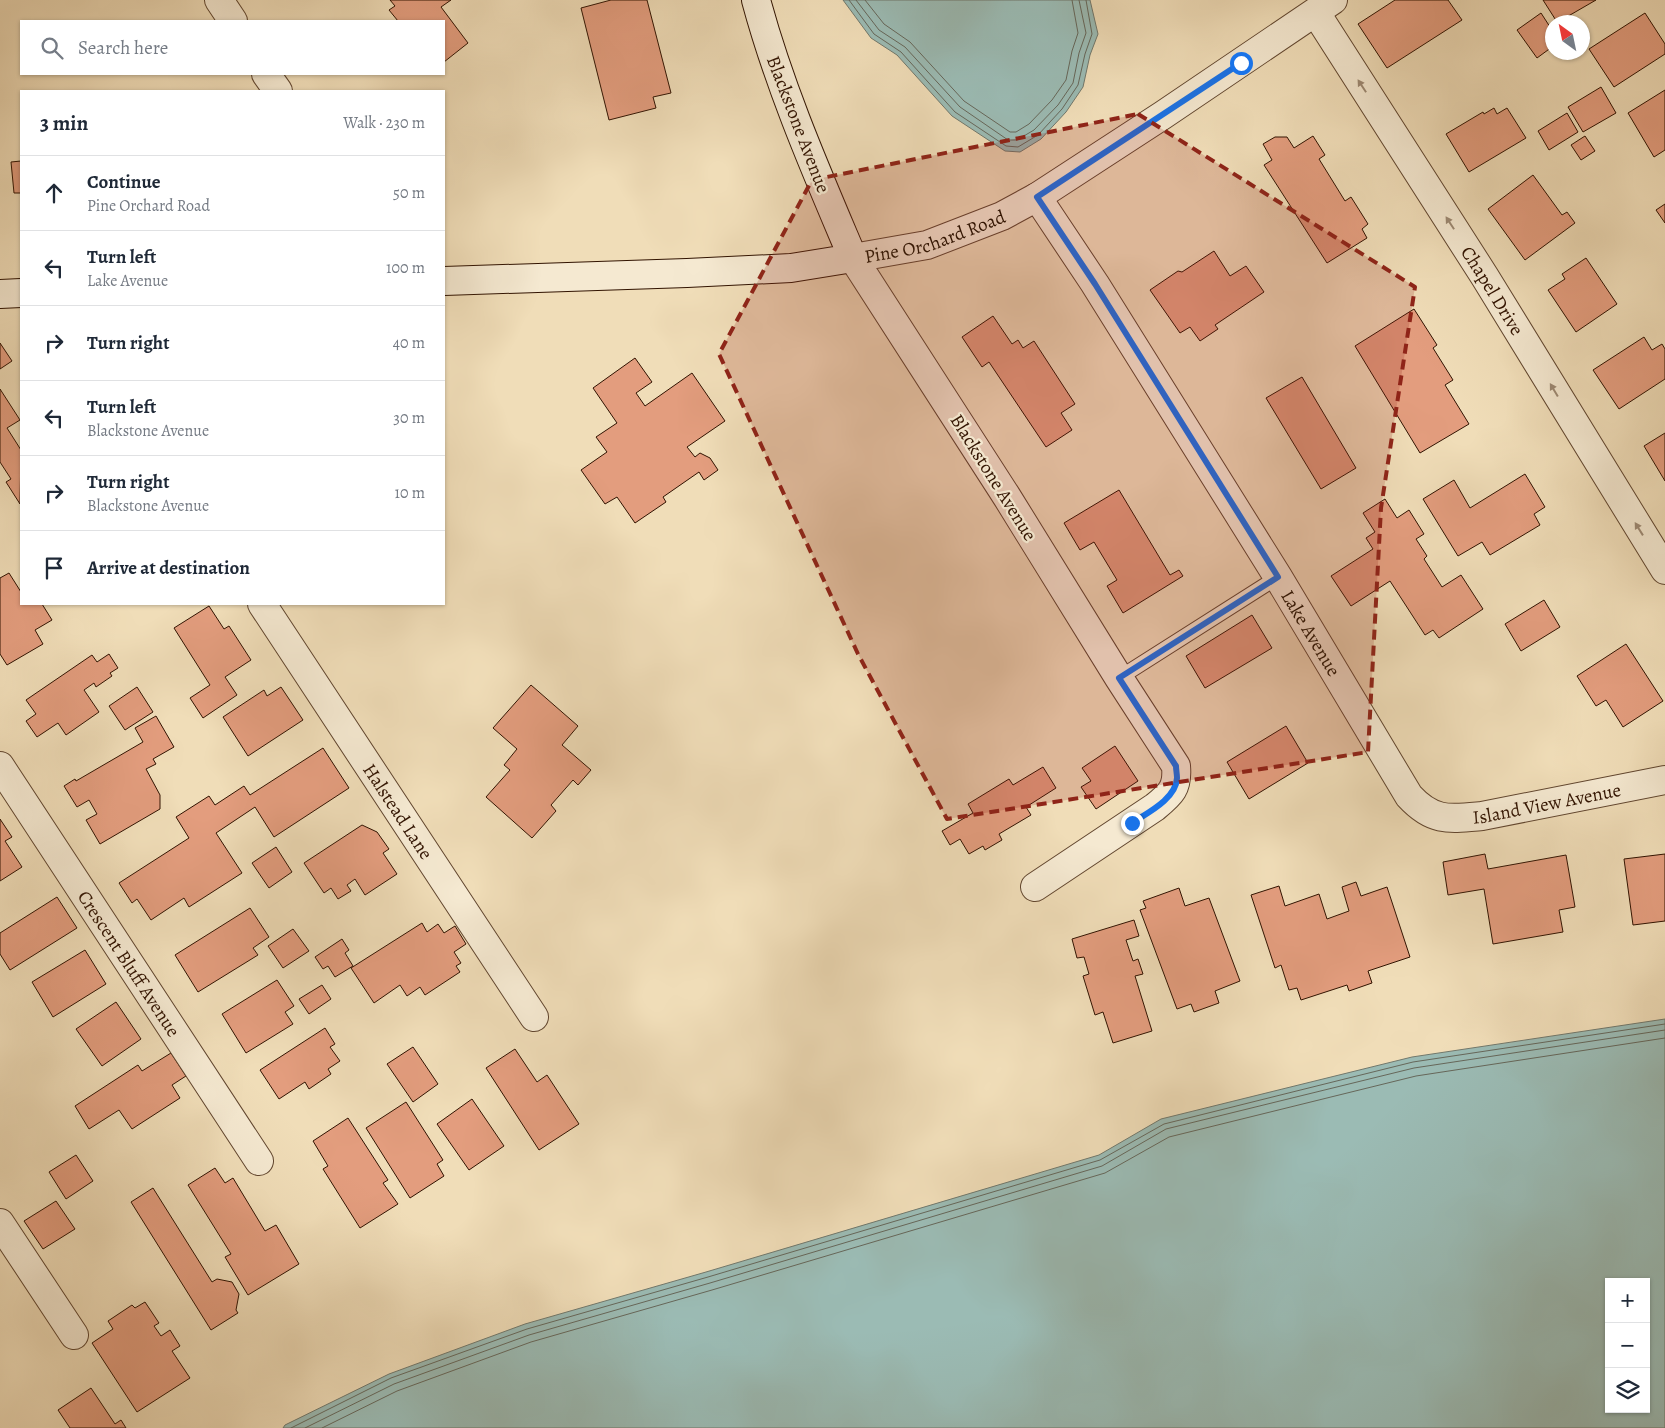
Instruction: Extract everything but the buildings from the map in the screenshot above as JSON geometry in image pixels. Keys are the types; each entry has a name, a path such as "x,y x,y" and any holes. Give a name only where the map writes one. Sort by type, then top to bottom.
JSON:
{"street":[{"path":"219,0 232,20"},
{"name":"Blackstone Avenue","path":"756,0 787,96 854,258 1176,766 1177,780 1170,794 1155,808 1034,887"},
{"name":"Pine Orchard Road","path":"445,281 687,274 791,268 927,245 1002,216 1037,197 1324,6"},
{"name":"Chapel Drive","path":"1324,6 1485,277 1665,570"},
{"path":"267,75 277,90"},
{"name":"Lake Avenue","path":"1037,197 1095,284 1278,577 1409,796 1428,813"},
{"path":"0,294 20,293"},
{"name":"Halstead Lane","path":"263,605 534,1017"},
{"name":"Crescent Bluff Avenue","path":"0,766 259,1162"},
{"name":"Island View Avenue","path":"1428,813 1456,819 1482,816 1665,780"},
{"path":"0,1223 74,1335"}],"lane":[{"path":"1119,678 1278,577"}],"highlighted area":[{"path":"1138,114 1415,287 1381,508 1368,752 947,819 858,654 719,354 812,180"}],"water":[{"path":"843,0 1090,0 1098,34 1090,55 1083,87 1066,112 1041,139 1020,152 1005,151 952,116 897,55 871,38"},
{"path":"1665,1019 1665,1428 283,1428 285,1425 389,1374 525,1324 1099,1155 1161,1119 1412,1057"}],"route":[{"path":"1132,823 1155,808 1170,794 1177,780 1176,766 1119,678 1278,577 1095,284 1037,197 1241,63"}]}
